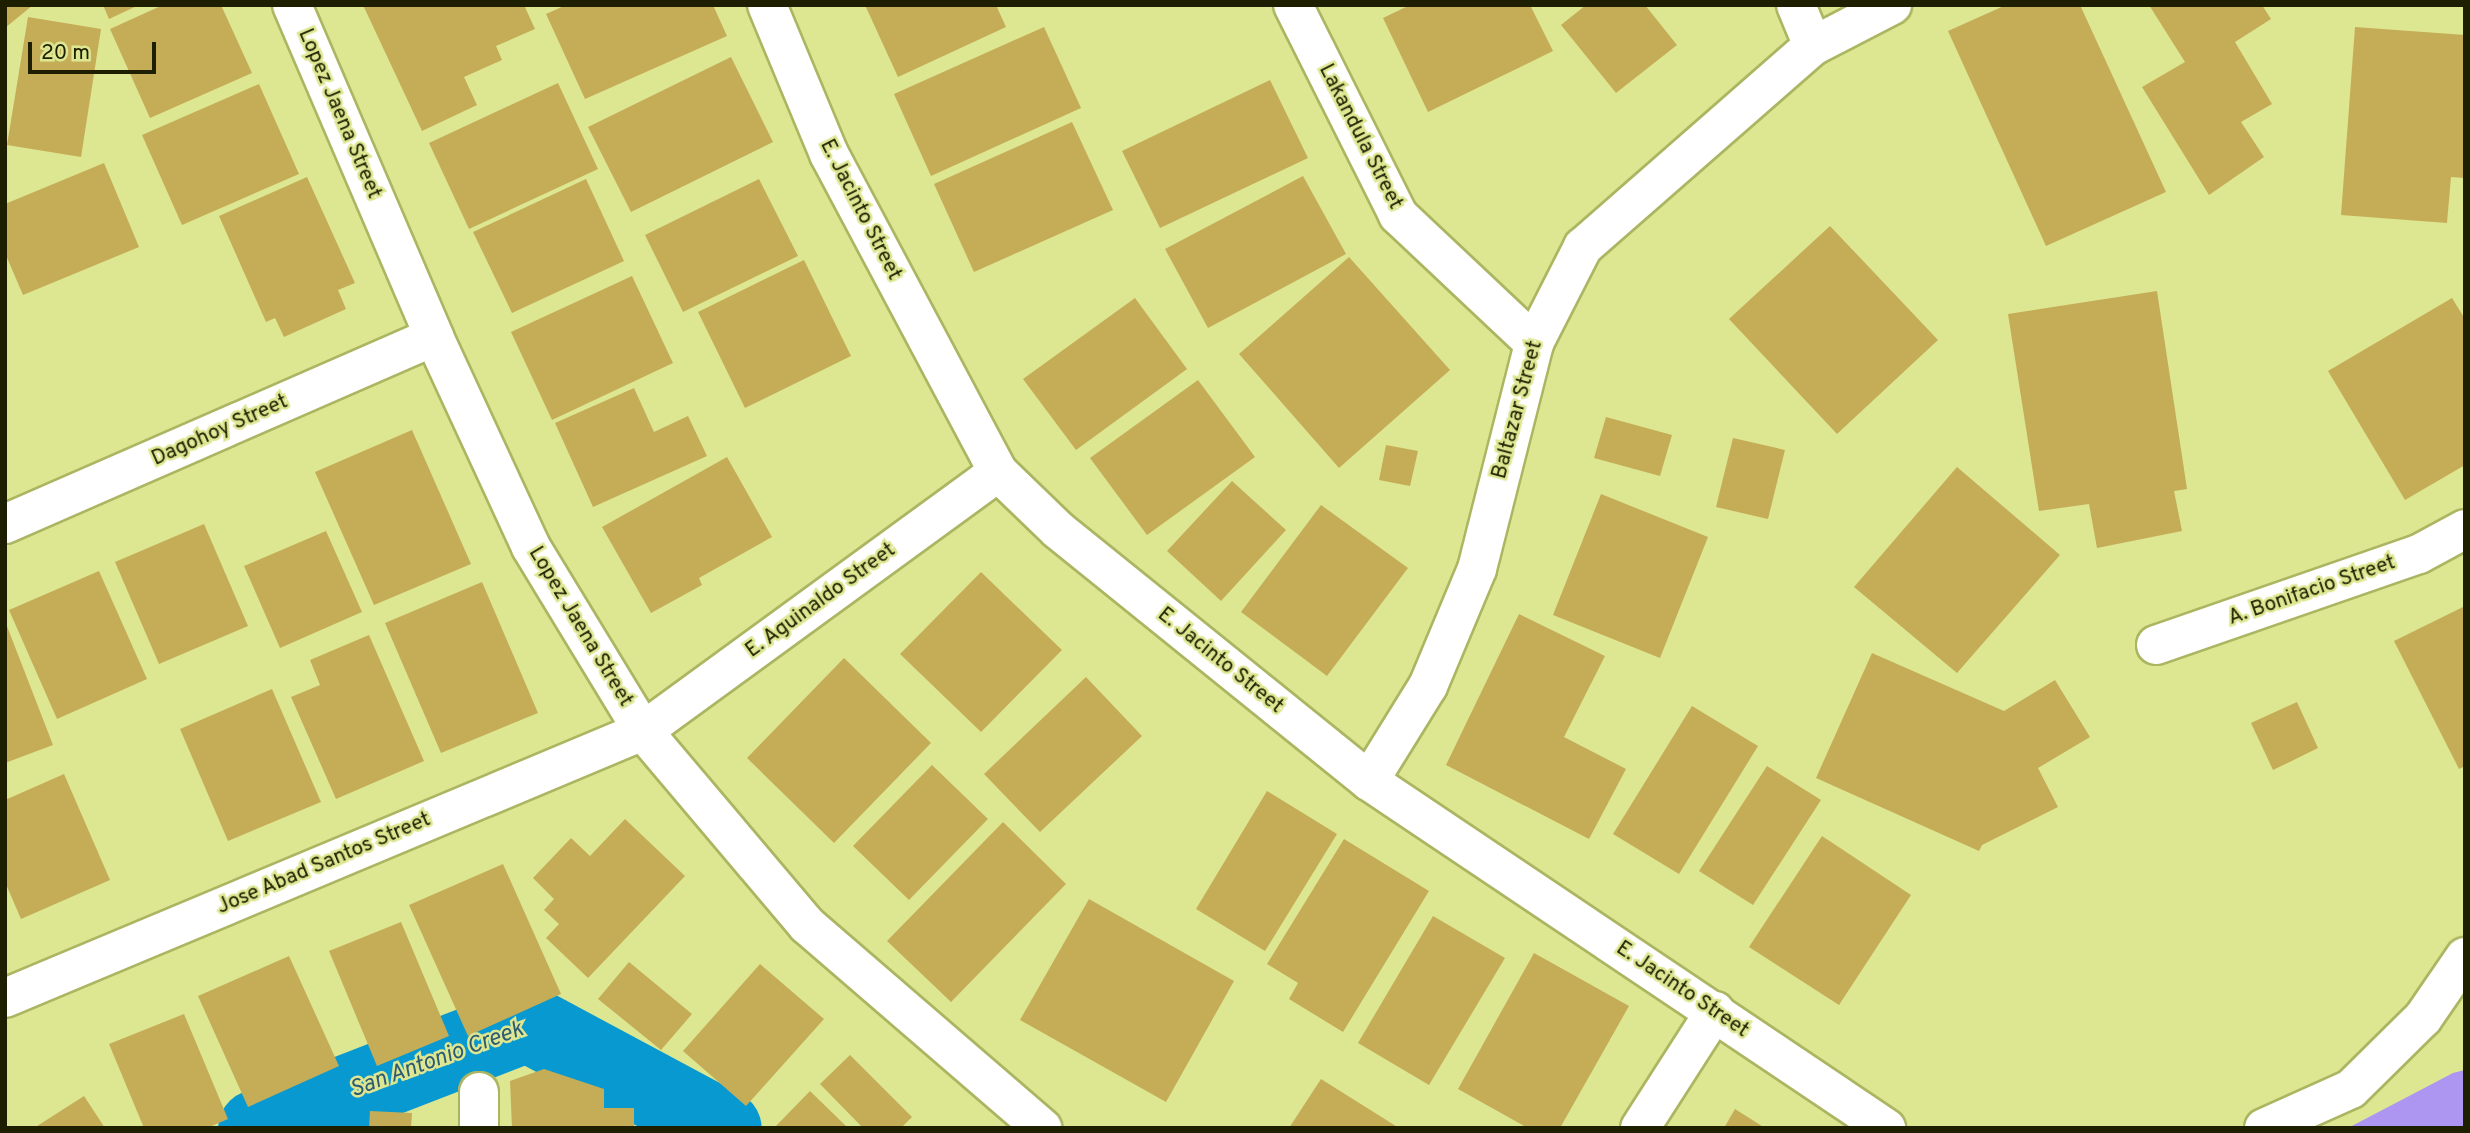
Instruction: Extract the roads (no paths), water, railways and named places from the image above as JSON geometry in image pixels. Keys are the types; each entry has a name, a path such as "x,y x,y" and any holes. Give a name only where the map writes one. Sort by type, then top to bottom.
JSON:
{"street":[{"name":"Lopez Jaena Street","path":"292,5 434,337 531,547 643,731 807,925 1042,1128"},
{"name":"E. Jacinto Street","path":"767,5 829,154 998,472 1058,530 1369,781 1886,1128"},
{"name":"Lakandula Street","path":"1293,5 1398,215 1534,343"},
{"path":"1796,5 1813,46"},
{"name":"Baltazar Street","path":"1369,781 1428,686 1477,569 1534,343 1583,247 1813,46 1892,5"},
{"name":"Dagohoy Street","path":"5,524 434,337"},
{"name":"E. Aguinaldo Street","path":"643,731 998,472"},
{"name":"A. Bonifacio Street","path":"2156,645 2419,554 2465,529"},
{"name":"Jose Abad Santos Street","path":"5,998 643,731"},
{"path":"2264,1128 2351,1088 2423,1018 2465,957"},
{"path":"1640,1128 1714,1011"}],"waterway":[{"name":"San Antonio Creek","path":"256,1128 527,1023 723,1128"}]}
